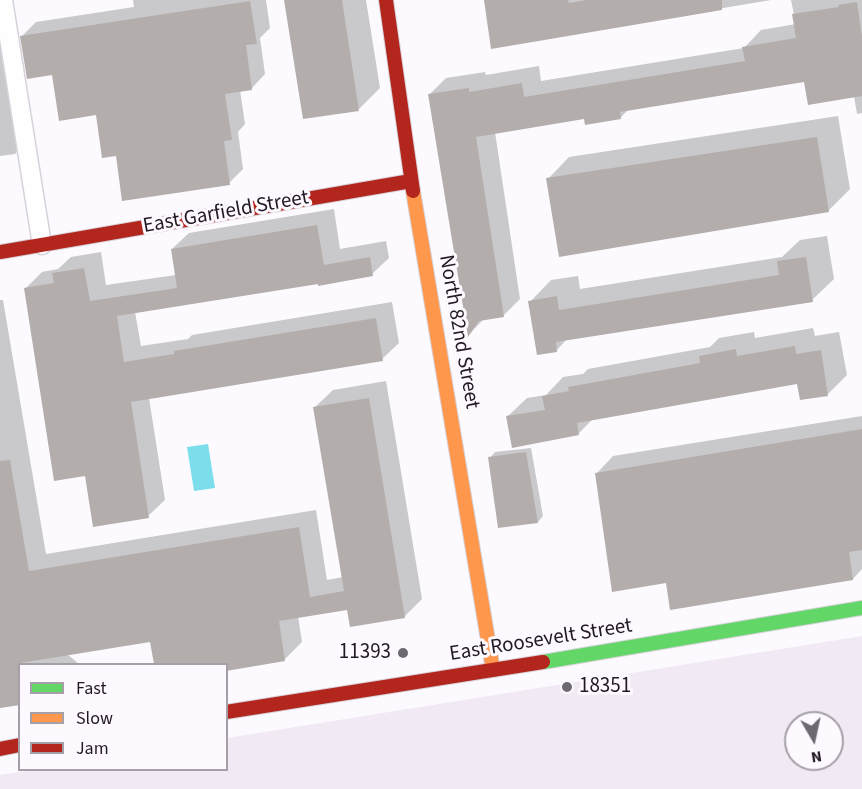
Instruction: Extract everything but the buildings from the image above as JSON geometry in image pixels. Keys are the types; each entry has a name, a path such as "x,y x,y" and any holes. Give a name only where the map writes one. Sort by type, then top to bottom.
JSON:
{"street":[{"path":"3,0 42,245"},
{"name":"North 82nd Street","path":"386,0 411,181 493,670"},
{"name":"East Garfield Street","path":"0,252 411,181"},
{"name":"East Roosevelt Street","path":"228,712 862,608"},
{"path":"0,749 18,746"}],"shaded area":[{"path":"862,636 862,789 0,789 0,775 26,771 228,771 228,738"}],"water":[{"path":"208,444 215,488 194,491 187,447"}],"traffic: fast":[{"path":"543,662 862,608"}],"traffic: slow":[{"path":"413,191 493,670"}],"traffic: jam":[{"path":"386,0 413,191"},
{"path":"0,252 411,181"},
{"path":"228,712 543,662"},
{"path":"0,749 18,745"}],"place":[{"name":"11393","path":"403,653"},
{"name":"18351","path":"567,687"}]}
